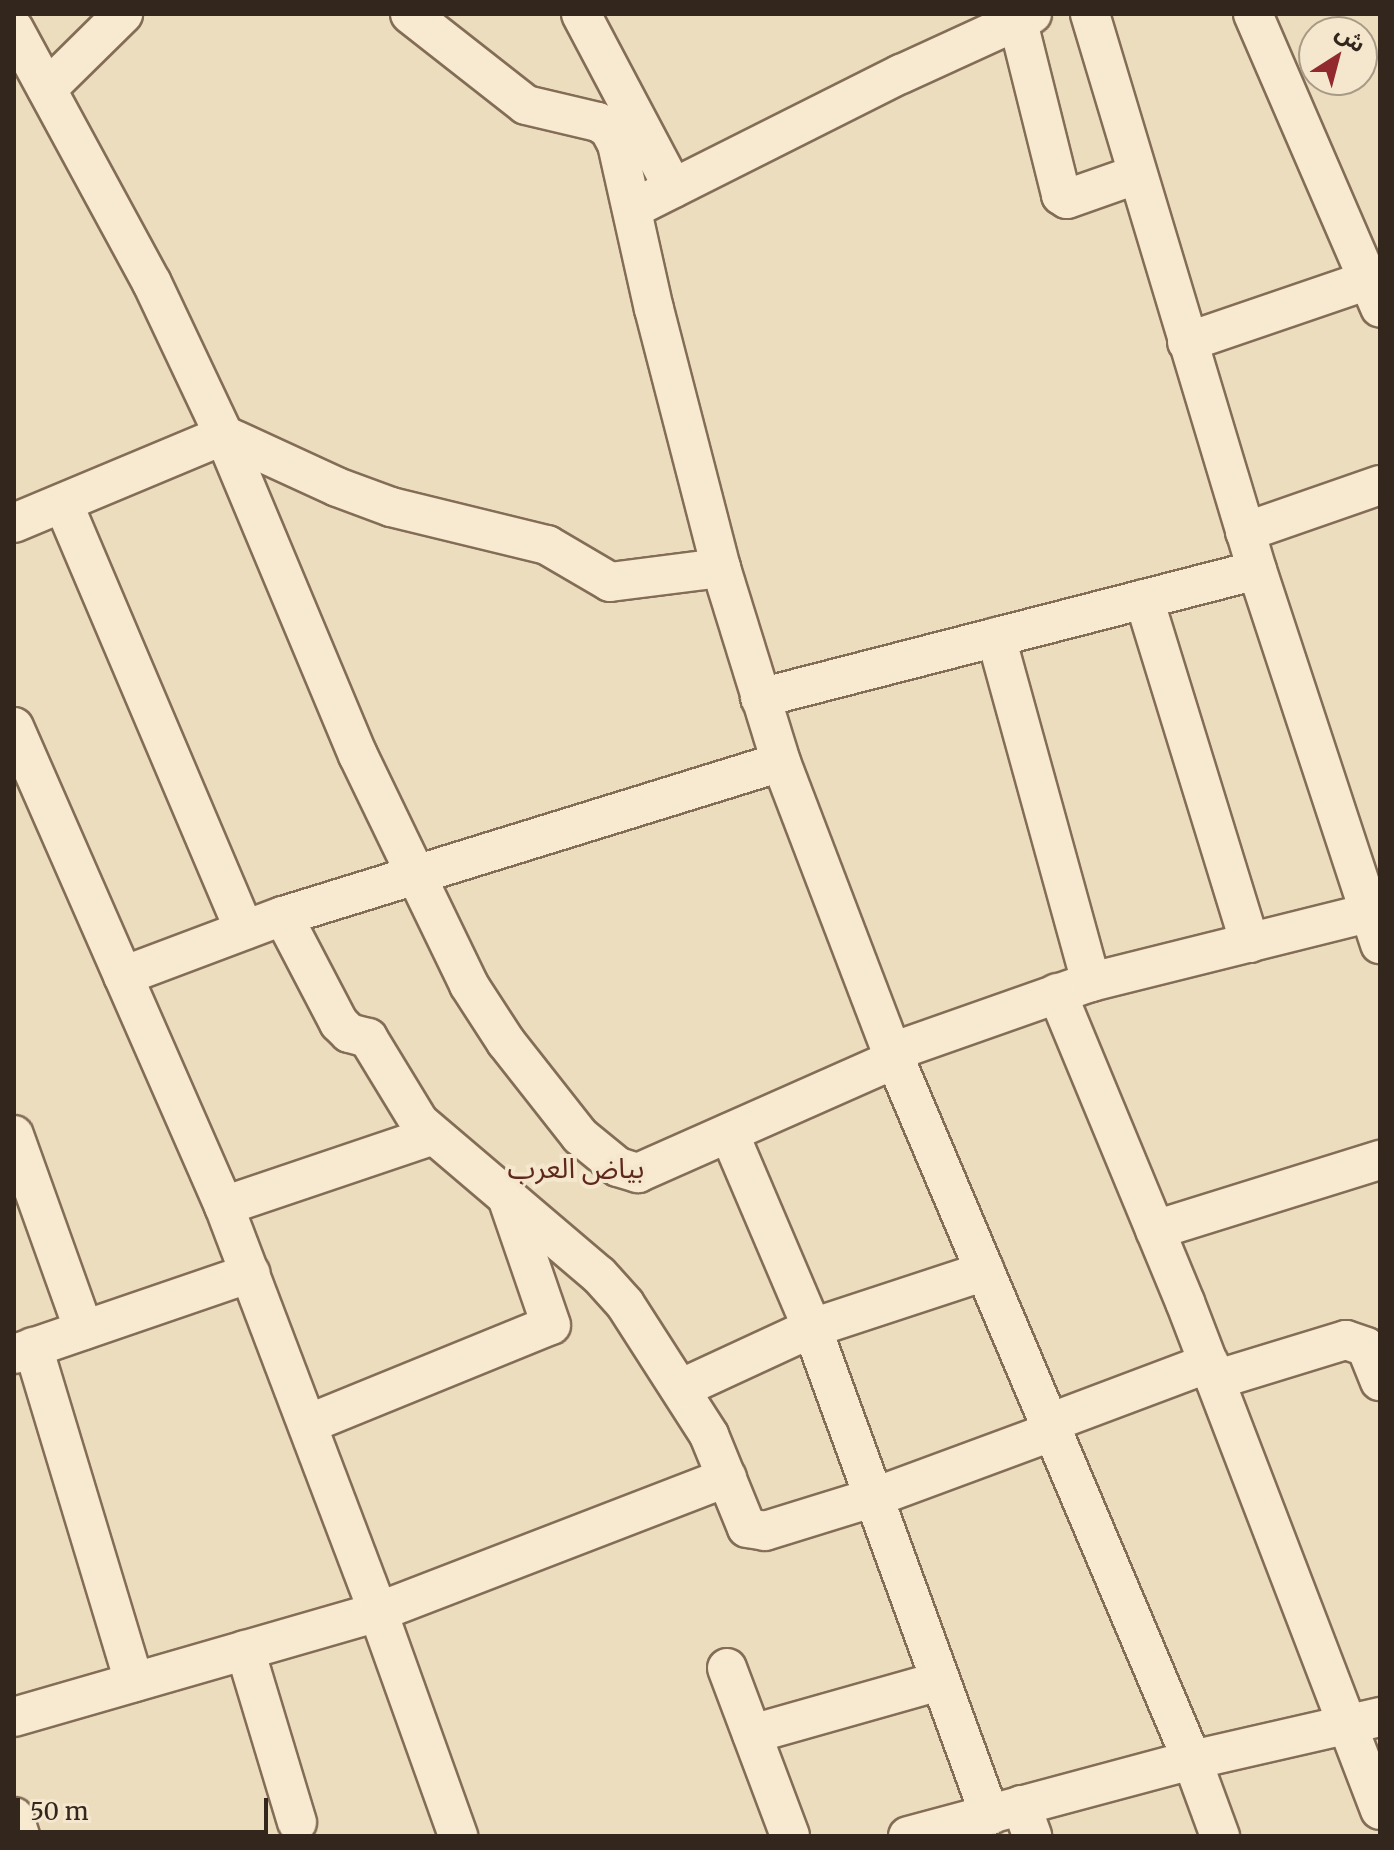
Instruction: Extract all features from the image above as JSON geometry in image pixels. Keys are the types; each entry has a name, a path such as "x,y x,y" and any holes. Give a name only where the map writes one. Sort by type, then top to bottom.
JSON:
{"street":[{"path":"47,89 123,14"},
{"path":"410,14 526,105 598,122 609,129 617,144 634,208 654,309 721,568 781,762 894,1055 1192,1760 1220,1836"},
{"path":"581,14 673,188"},
{"path":"14,29 152,283 224,435 358,755 413,875 469,985 506,1042 580,1136 618,1167 638,1173 894,1055 1074,988 1250,943 1377,923 1245,532 1135,175 1090,14"},
{"path":"1187,342 1376,288 1253,14"},
{"path":"634,208 1022,15 1061,195 1067,199 1135,175"},
{"path":"14,523 224,435 337,487 391,507 547,545 610,582 721,568"},
{"path":"1245,532 1380,485"},
{"path":"63,503 244,930"},
{"path":"760,698 1257,570"},
{"path":"1144,599 1250,943"},
{"path":"996,637 1074,988 1155,1230 1212,1372 1364,1720 1380,1810"},
{"path":"14,727 224,1206 378,1612 458,1836"},
{"path":"123,976 283,916 781,762"},
{"path":"283,916 339,1023 349,1033 368,1038 409,1111 431,1136 610,1286 682,1388 709,1435 742,1522 756,1532 875,1497 1051,1427 1212,1372 1354,1340 1366,1347 1380,1381"},
{"path":"729,1133 812,1328 939,1681 1014,1819"},
{"path":"14,1135 84,1330"},
{"path":"224,1206 431,1136"},
{"path":"1155,1230 1380,1160"},
{"path":"308,1424 551,1325 508,1202"},
{"path":"682,1388 812,1328 985,1271"},
{"path":"134,1682 23,1351 250,1273"},
{"path":"14,1717 378,1612 727,1477"},
{"path":"245,1650 297,1822"},
{"path":"727,1668 790,1836"},
{"path":"752,1734 939,1681"},
{"path":"908,1836 1014,1819 1192,1760 1364,1720"},
{"path":"14,1817 20,1836"}],"district":[{"name":"بياض العرب","path":"576,1168"}]}
